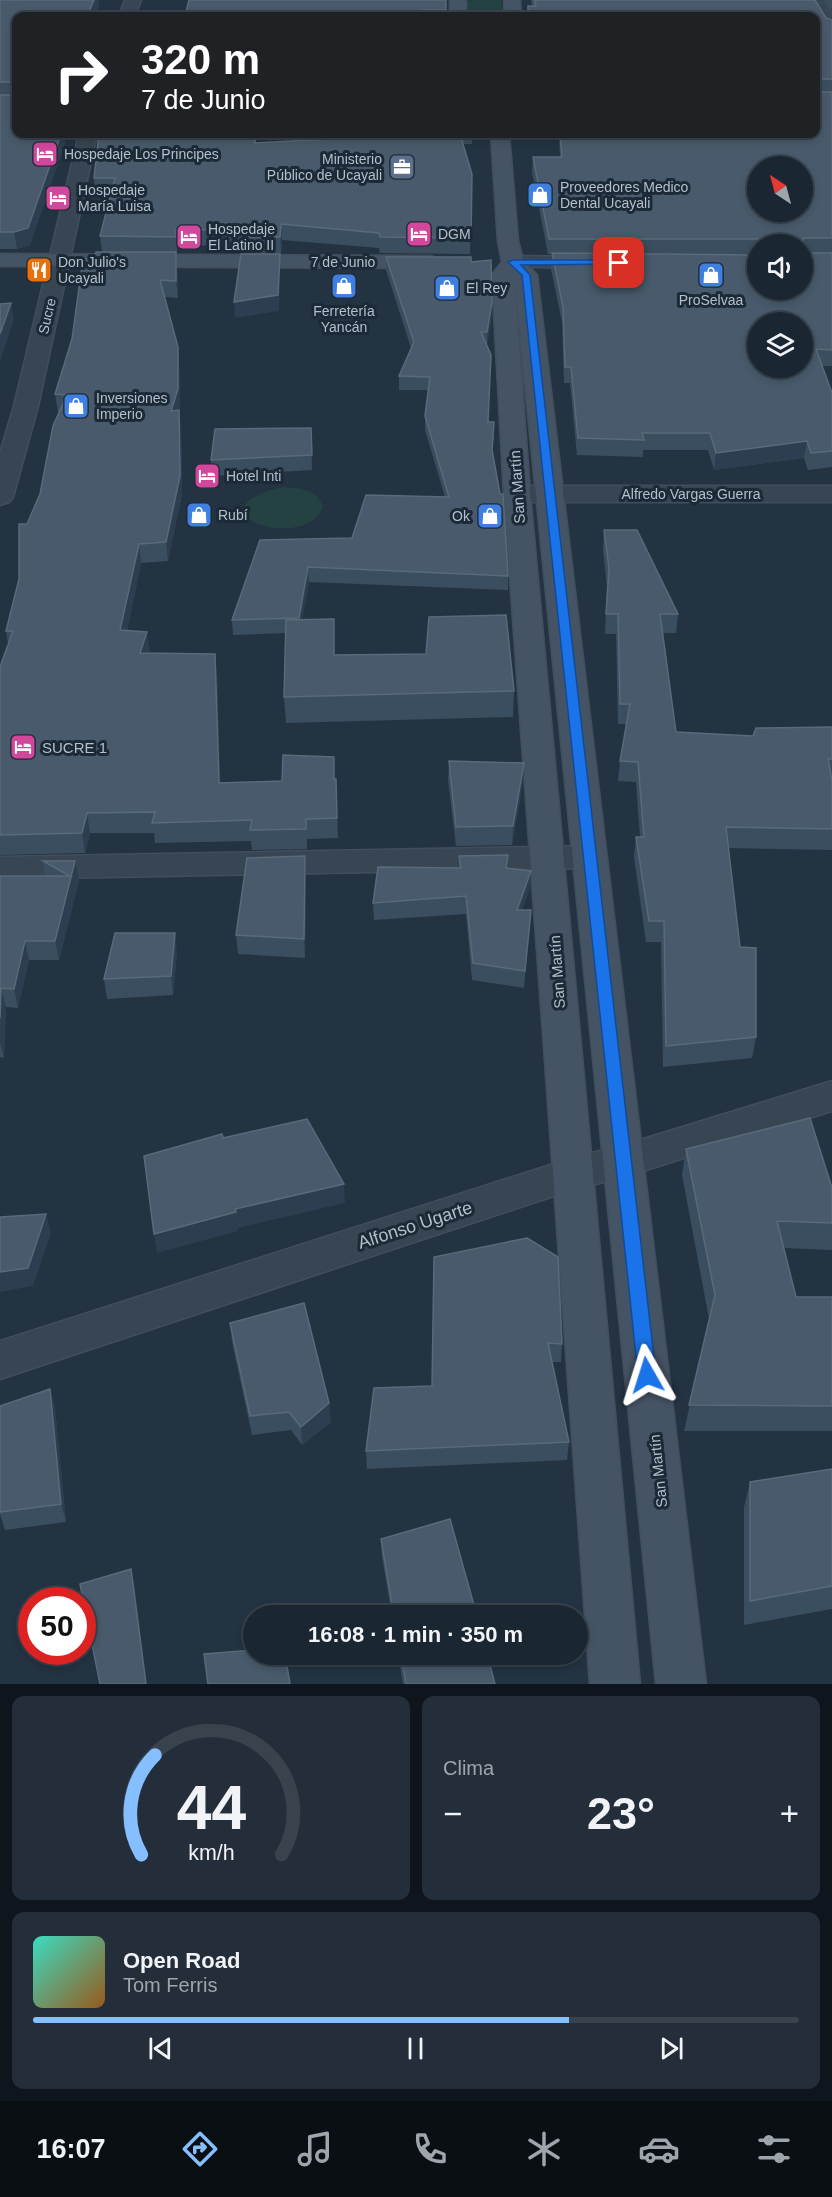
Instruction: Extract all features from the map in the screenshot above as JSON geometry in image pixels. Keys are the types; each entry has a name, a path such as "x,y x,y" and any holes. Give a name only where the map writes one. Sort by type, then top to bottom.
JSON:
{"main road":[{"name":"San Martín","path":"500,138 508,241 501,262 533,494 589,857 681,1684"},
{"name":"7 de Junio","path":"0,260 453,262"},
{"name":"San Martín","path":"533,494 548,858 615,1684"}],"street":[{"path":"816,0 832,27"},
{"name":"Sucre","path":"0,497 26,406 87,138"},
{"path":"501,262 619,263"},
{"name":"Alfredo Vargas Guerra","path":"533,494 832,494"},
{"path":"0,868 589,857"},
{"name":"Alfonso Ugarte","path":"0,1360 572,1174 624,1161 832,1096"}],"green space":[{"path":"472,0 501,0 503,12 465,12 464,3"},
{"path":"284,487 313,493 321,501 323,507 319,515 304,525 284,528 265,526 247,516 244,510 251,499"}],"building":[{"path":"0,0 94,0 89,12 12,12 12,82 0,82"},
{"path":"189,0 446,0 446,10 423,10 423,12 186,12"},
{"path":"534,0 815,0 826,18 832,20 832,79 820,79 820,12 528,12 528,6 536,6"},
{"path":"820,92 832,92 832,238 813,238 813,234 747,234 747,239 549,239 533,157 562,157 560,138 820,138"},
{"path":"0,95 12,95 12,138 60,138 28,228 14,232 0,232"},
{"path":"99,138 255,138 255,143 329,138 461,138 472,174 471,238 380,237 379,233 281,224 280,237 244,237 245,229 176,230 176,237 100,236 115,178 94,178"},
{"path":"96,252 176,252 176,281 160,280 178,347 178,389 171,411 179,410 180,476 166,542 139,544 120,630 147,632 140,653 215,654 219,783 282,781 283,755 334,757 337,818 306,819 306,829 250,830 252,820 152,823 155,812 87,813 82,833 0,835 0,667 13,631 6,631 19,579 19,524 27,524 40,494 53,426 67,395 55,394 72,339 83,259 95,258"},
{"path":"552,253 747,255 747,300 813,300 813,253 832,253 832,350 816,349 832,393 832,451 811,453 807,441 716,453 710,433 642,433 644,440 578,438 571,367 565,367 563,307"},
{"path":"241,254 280,254 278,295 234,302"},
{"path":"386,257 471,257 471,262 491,260 492,302 487,332 481,332 491,355 488,422 494,422 492,450 500,494 503,494 508,576 308,567 299,618 232,620 260,540 352,538 366,495 449,497 425,416 430,377 399,376 414,342"},
{"path":"11,303 0,334 0,304"},
{"path":"311,428 312,455 211,460 215,429"},
{"path":"604,530 637,530 678,614 660,614 676,732 753,736 756,728 832,727 832,759 828,759 832,781 832,829 726,827 740,947 756,948 756,1037 666,1046 664,921 649,921 636,837 644,837 638,762 620,761 630,704 620,704 618,614 606,614 609,568"},
{"path":"506,615 514,691 284,697 286,620 334,619 334,655 426,654 429,617"},
{"path":"449,761 524,763 513,826 456,827"},
{"path":"508,855 506,868 531,871 517,910 531,910 525,971 473,963 466,896 373,903 378,867 461,868 459,856"},
{"path":"305,856 304,939 236,935 247,858"},
{"path":"43,861 75,861 55,941 25,941 14,989 1,988 0,1018 0,876 70,876"},
{"path":"115,933 175,933 171,976 104,979"},
{"path":"810,1118 832,1188 832,1223 777,1221 796,1297 832,1297 832,1406 689,1405 715,1295 686,1149"},
{"path":"307,1119 344,1184 235,1209 236,1212 154,1234 144,1156 222,1134 223,1138"},
{"path":"46,1214 28,1268 0,1272 0,1217"},
{"path":"527,1238 558,1257 562,1344 548,1343 569,1442 366,1451 374,1388 432,1386 434,1257"},
{"path":"304,1303 329,1403 301,1427 289,1412 250,1416 230,1323"},
{"path":"50,1389 61,1504 0,1512 0,1406"},
{"path":"832,1469 832,1586 750,1601 750,1482"},
{"path":"450,1519 474,1605 392,1605 381,1539"},
{"path":"131,1569 146,1684 100,1684 96,1664 96,1587 81,1587 80,1584"},
{"path":"243,1651 243,1665 287,1665 290,1684 208,1684 204,1654"},
{"path":"403,1665 490,1665 495,1684 406,1684"}],"place":[{"name":"Hospedaje Los Principes","path":"45,154"},
{"name":"Ministerio Público de Ucayali","path":"402,167"},
{"name":"Proveedores Medico Dental Ucayali","path":"540,195"},
{"name":"Hospedaje María Luisa","path":"58,198"},
{"name":"DGM","path":"419,234"},
{"name":"Hospedaje El Latino II","path":"189,237"},
{"name":"Don Julio's Ucayali","path":"39,270"},
{"name":"ProSelvaa","path":"711,275"},
{"name":"Ferretería Yancán","path":"344,286"},
{"name":"El Rey","path":"447,288"},
{"name":"Inversiones Imperio","path":"76,406"},
{"name":"Hotel Inti","path":"207,476"},
{"name":"Rubí","path":"199,515"},
{"name":"Ok","path":"490,516"},
{"name":"SUCRE 1","path":"23,747"}],"route":[{"path":"619,263 513,262 526,275 647,1375"}]}
